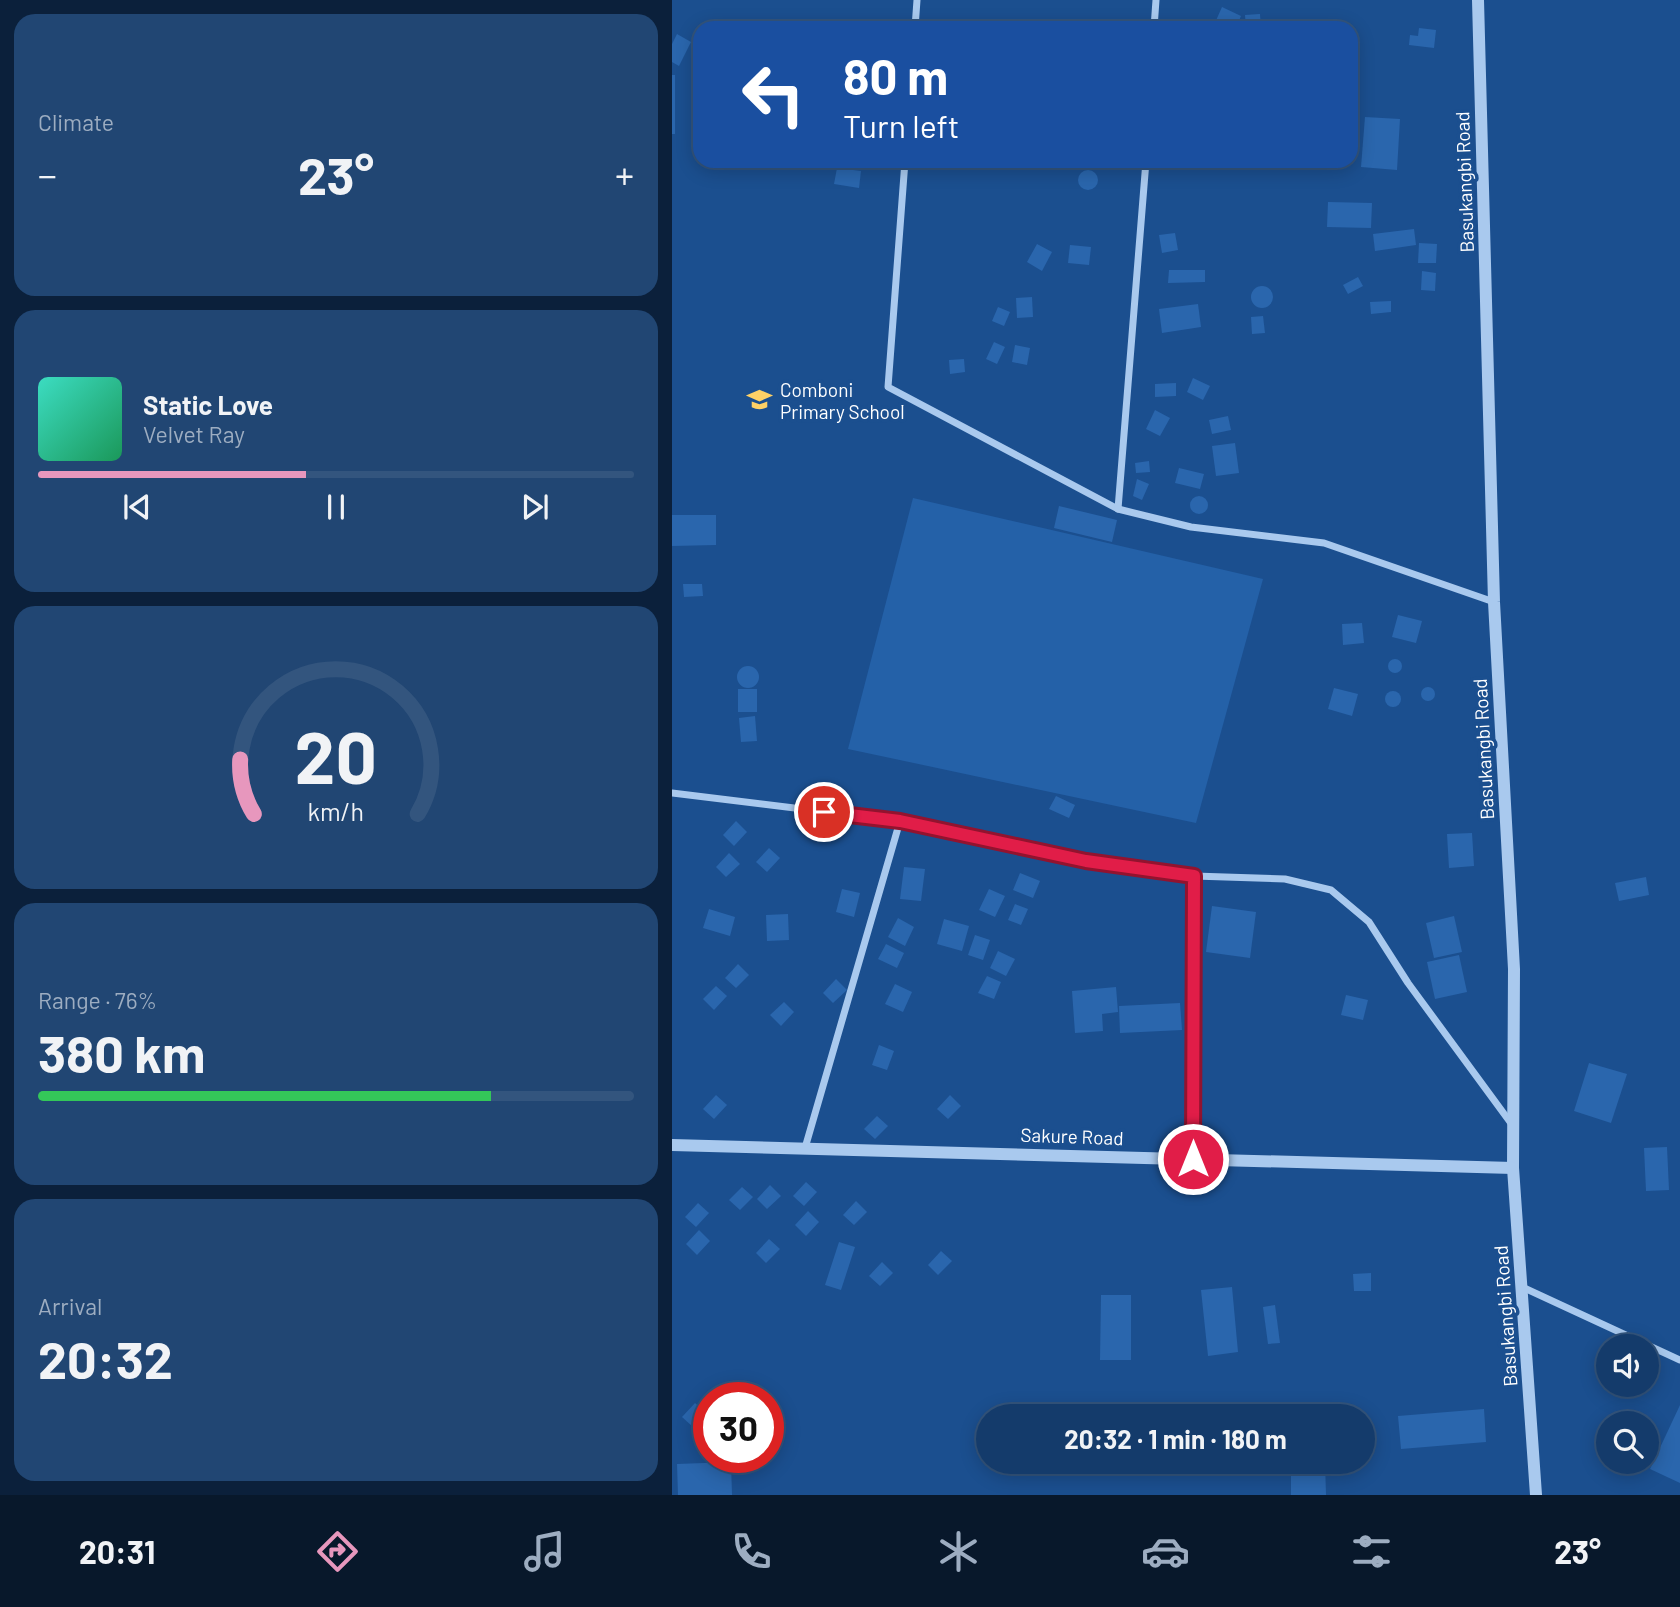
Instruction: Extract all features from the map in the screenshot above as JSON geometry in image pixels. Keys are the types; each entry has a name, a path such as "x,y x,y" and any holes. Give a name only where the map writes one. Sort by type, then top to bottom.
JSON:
{"street":[{"path":"916,21 917,0"},
{"path":"1154,21 1156,0"},
{"name":"Basukangbi Road","path":"1478,0 1494,602 1514,969 1513,1168 1536,1495"},
{"path":"904,168 888,387 1118,509 1191,527 1324,543 1494,602"},
{"path":"1118,509 1145,168"},
{"path":"672,793 900,821 1086,861 1194,876 1285,879 1331,890 1369,922 1408,984 1513,1127"},
{"path":"805,1148 900,821"},
{"path":"1193,1159 1194,876"},
{"name":"Sakure Road","path":"672,1145 1513,1168"},
{"path":"1522,1287 1680,1360"}],"shaded area":[{"path":"913,498 1263,579 1196,823 848,749"}],"building":[{"path":"1222,7 1241,16 1239,21 1216,21"},
{"path":"1260,14 1260,21 1245,21 1245,15"},
{"path":"1419,28 1436,30 1434,48 1409,45 1410,35 1418,36"},
{"path":"677,34 691,42 679,66 672,62 672,44"},
{"path":"672,75 675,75 675,134 672,134"},
{"path":"1365,117 1400,119 1397,170 1361,167"},
{"path":"837,168 861,171 859,188 834,184"},
{"path":"1084,170 1092,170 1098,180 1092,190 1084,190 1078,184 1078,176"},
{"path":"1328,202 1372,203 1371,228 1327,227"},
{"path":"1414,229 1416,245 1375,251 1373,234"},
{"path":"1175,233 1178,250 1162,253 1159,235"},
{"path":"1419,243 1437,244 1436,263 1418,263"},
{"path":"1037,244 1052,252 1042,271 1027,262"},
{"path":"1070,245 1091,247 1089,265 1068,263"},
{"path":"1169,270 1205,270 1205,282 1168,283"},
{"path":"1422,271 1436,273 1435,291 1421,290"},
{"path":"1358,277 1363,286 1348,294 1343,285"},
{"path":"1262,286 1270,289 1273,297 1270,305 1262,308 1254,305 1251,297 1254,289"},
{"path":"1032,297 1033,317 1017,318 1016,298"},
{"path":"1391,301 1391,312 1371,314 1370,302"},
{"path":"1198,304 1201,327 1162,333 1159,309"},
{"path":"998,307 1010,312 1004,326 992,321"},
{"path":"1263,316 1265,333 1252,334 1251,317"},
{"path":"994,342 1005,347 997,364 986,359"},
{"path":"1015,345 1030,348 1027,365 1012,362"},
{"path":"964,359 965,372 950,374 949,360"},
{"path":"1193,378 1210,386 1203,400 1187,392"},
{"path":"1176,383 1176,396 1155,397 1155,384"},
{"path":"1155,410 1170,418 1160,436 1146,429"},
{"path":"1228,416 1231,430 1212,434 1209,420"},
{"path":"1235,443 1239,473 1216,476 1212,446"},
{"path":"1149,461 1150,472 1136,473 1135,463"},
{"path":"1179,468 1204,474 1200,489 1175,483"},
{"path":"1137,479 1149,484 1142,500 1133,496"},
{"path":"1199,496 1205,499 1208,505 1205,511 1199,514 1193,511 1190,505 1193,499"},
{"path":"1059,506 1117,520 1112,542 1054,528"},
{"path":"672,515 716,515 716,545 672,546"},
{"path":"683,584 702,584 703,596 684,597"},
{"path":"1398,615 1422,621 1416,643 1392,637"},
{"path":"1362,623 1364,643 1343,645 1342,624"},
{"path":"1392,659 1398,659 1402,666 1398,673 1392,673 1388,669 1388,663"},
{"path":"748,666 756,669 759,677 756,685 748,688 740,685 737,677 740,669"},
{"path":"1428,687 1433,689 1433,699 1428,701 1423,699 1421,694 1423,689"},
{"path":"1334,688 1358,694 1352,716 1328,709"},
{"path":"738,689 757,689 757,712 738,712"},
{"path":"1393,691 1401,699 1393,707 1385,699"},
{"path":"755,716 757,741 741,742 739,718"},
{"path":"1056,796 1075,805 1069,818 1049,809"},
{"path":"736,821 747,832 734,846 723,835"},
{"path":"1472,833 1474,866 1449,868 1447,834"},
{"path":"769,848 780,858 767,872 756,862"},
{"path":"729,853 740,864 726,877 716,867"},
{"path":"904,867 925,869 921,901 900,899"},
{"path":"1020,873 1040,881 1033,898 1013,890"},
{"path":"1646,877 1649,895 1619,901 1615,883"},
{"path":"842,889 860,893 854,917 836,912"},
{"path":"989,889 1005,896 995,917 979,910"},
{"path":"1015,904 1028,909 1021,925 1008,920"},
{"path":"1212,906 1256,912 1250,958 1206,952"},
{"path":"709,909 735,917 730,936 703,928"},
{"path":"788,914 789,940 767,941 766,915"},
{"path":"1454,916 1462,952 1434,958 1426,923"},
{"path":"898,918 914,927 905,946 888,937"},
{"path":"944,919 969,926 962,951 937,944"},
{"path":"975,935 990,940 983,960 968,955"},
{"path":"886,944 904,953 897,968 878,959"},
{"path":"998,951 1015,959 1006,976 990,968"},
{"path":"1459,955 1467,992 1435,999 1427,962"},
{"path":"738,964 749,975 736,988 725,978"},
{"path":"987,976 1001,982 994,999 978,993"},
{"path":"836,979 847,990 833,1003 823,993"},
{"path":"895,984 912,992 903,1012 885,1004"},
{"path":"716,986 727,996 714,1010 703,999"},
{"path":"1116,987 1118,1012 1102,1014 1103,1031 1075,1033 1072,991"},
{"path":"1346,995 1368,1000 1363,1020 1341,1015"},
{"path":"784,1002 794,1012 781,1026 770,1015"},
{"path":"1180,1003 1182,1030 1120,1033 1119,1006"},
{"path":"879,1045 894,1051 887,1070 872,1065"},
{"path":"1589,1063 1627,1074 1611,1123 1574,1111"},
{"path":"716,1095 727,1105 714,1119 703,1109"},
{"path":"950,1095 961,1106 948,1119 937,1109"},
{"path":"877,1116 888,1126 875,1139 864,1129"},
{"path":"1667,1147 1669,1190 1646,1191 1644,1148"},
{"path":"806,1182 817,1192 804,1206 793,1196"},
{"path":"770,1185 781,1196 767,1209 757,1199"},
{"path":"742,1187 753,1197 740,1210 729,1200"},
{"path":"856,1201 867,1212 854,1225 843,1215"},
{"path":"698,1203 709,1213 696,1227 685,1217"},
{"path":"808,1211 819,1222 806,1236 795,1225"},
{"path":"699,1230 710,1241 697,1255 686,1244"},
{"path":"769,1239 780,1249 766,1263 756,1253"},
{"path":"839,1242 855,1247 841,1290 825,1285"},
{"path":"941,1251 952,1261 938,1275 928,1265"},
{"path":"882,1262 893,1273 880,1286 869,1276"},
{"path":"1371,1273 1371,1291 1354,1291 1353,1274"},
{"path":"1232,1287 1238,1352 1208,1356 1201,1290"},
{"path":"1101,1295 1131,1295 1131,1360 1100,1360"},
{"path":"1275,1305 1280,1343 1268,1344 1263,1307"},
{"path":"693,1405 693,1427 682,1417"},
{"path":"1680,1405 1680,1483 1659,1473 1659,1450"},
{"path":"1484,1409 1486,1442 1401,1449 1398,1416"},
{"path":"693,1463 693,1473 731,1473 732,1495 678,1495 677,1464"},
{"path":"1291,1474 1325,1474 1326,1495 1291,1495"}],"place":[{"name":"Comboni Primary School","path":"760,400"}],"route":[{"path":"824,812 900,821 1086,861 1194,876 1193,1159"}]}
